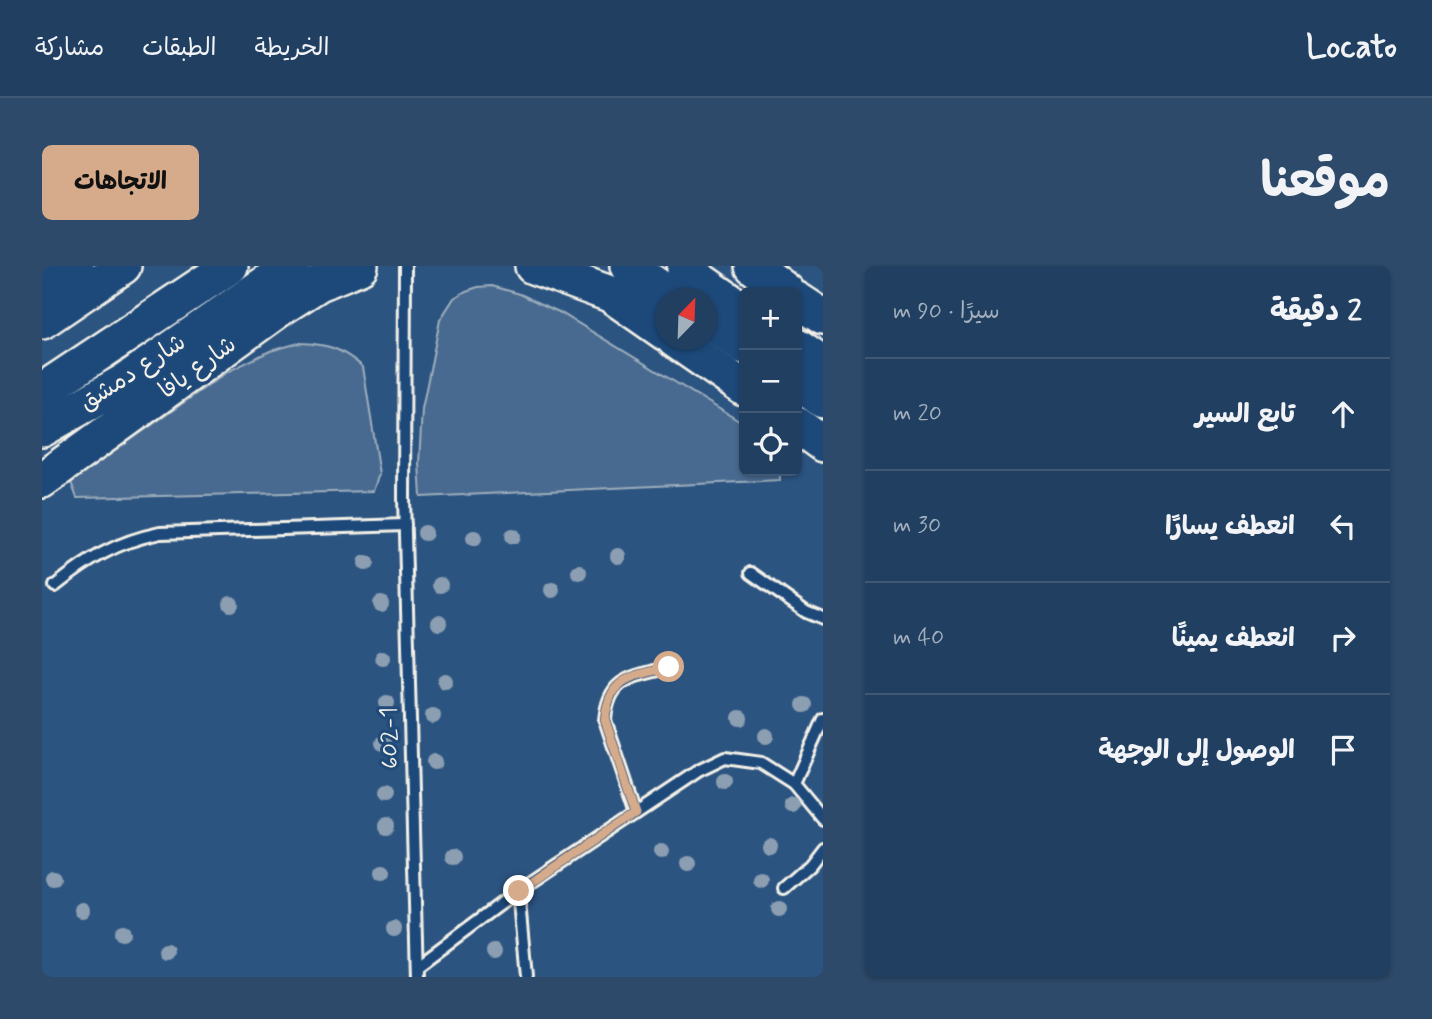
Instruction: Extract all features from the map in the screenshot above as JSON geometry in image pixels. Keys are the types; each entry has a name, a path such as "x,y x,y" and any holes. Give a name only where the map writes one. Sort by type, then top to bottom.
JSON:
{"main road":[{"path":"42,290 76,266"},
{"path":"42,321 124,266"},
{"path":"42,380 208,266"},
{"path":"42,391 230,266"},
{"name":"شارع دمشق","path":"42,429 124,382 291,266"},
{"name":"شارع يافا","path":"42,481 280,307 319,283 360,266"},
{"path":"533,266 619,280 679,284 739,309"},
{"path":"569,266 619,280 655,321"},
{"path":"753,266 780,287"},
{"path":"802,303 823,317"},
{"path":"718,328 739,343"},
{"path":"689,350 739,385"},
{"path":"801,350 823,365"},
{"path":"802,385 823,400"},
{"path":"802,429 823,444"}],"lane":[{"name":"602-1","path":"405,266 404,498 417,971"},
{"path":"55,586 101,552 139,537 160,533 405,525"},
{"path":"751,573 806,612 823,619"},
{"path":"636,812 605,720 607,705 610,694 622,680 669,667"},
{"path":"794,784 823,719"},
{"path":"417,971 519,891 698,771 725,758 761,764 794,784 823,819"},
{"path":"784,888 823,848"},
{"path":"519,891 526,977"}],"shaded area":[{"path":"492,286 520,294 561,313 739,421 739,476 780,476 780,480 421,497 419,463 422,409 440,320 454,298 478,287"},
{"path":"299,343 334,348 363,367 380,474 374,491 77,498 71,482 227,372 270,351"}],"route":[{"path":"519,891 636,812 605,720 607,705 610,694 622,680 669,667"}]}
